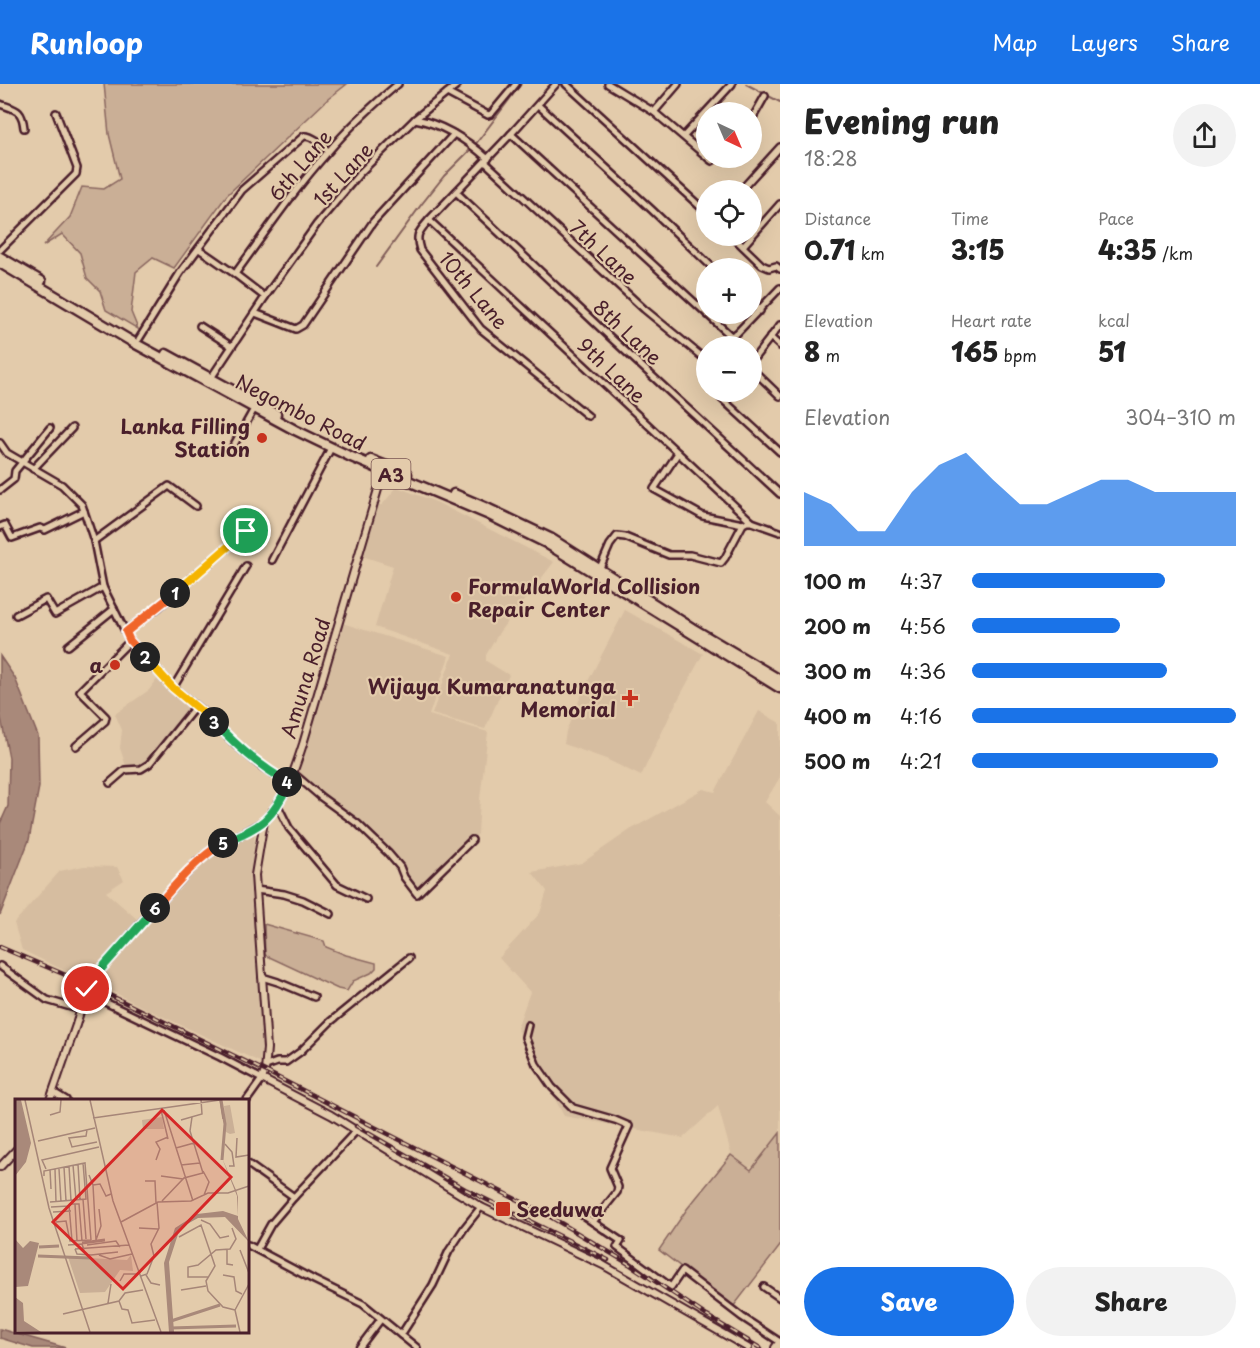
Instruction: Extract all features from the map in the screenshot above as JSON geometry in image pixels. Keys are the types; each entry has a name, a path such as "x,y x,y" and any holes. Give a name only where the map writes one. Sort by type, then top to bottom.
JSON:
{"highway":[{"name":"Negombo Road","path":"0,256 139,339 298,426 546,543 780,688"},
{"name":"Negombo Road","path":"1,267 254,409 331,448 421,479 550,538 780,680"}],"main road":[{"path":"776,1348 780,1343"}],"street":[{"name":"6th Lane","path":"235,274 328,151 374,104 398,84"},
{"name":"1st Lane","path":"211,378 317,224 360,174 415,119 458,84"},
{"path":"447,93 488,115 516,84"},
{"path":"429,220 511,135 556,84"},
{"path":"566,84 696,203"},
{"path":"608,84 654,111 696,146"},
{"path":"684,136 732,84"},
{"path":"654,111 676,85"},
{"path":"762,102 765,96"},
{"path":"0,104 15,110 23,117 24,128"},
{"path":"538,105 702,258"},
{"path":"0,250 76,174 77,168 56,113"},
{"name":"7th Lane","path":"415,119 429,122 454,134 477,149 644,309 696,352"},
{"path":"255,313 296,329 303,325 373,222 454,134"},
{"path":"511,135 696,303"},
{"path":"139,339 180,273 242,190 304,136 311,137 328,151"},
{"path":"750,180 780,147"},
{"name":"8th Lane","path":"456,192 780,494"},
{"path":"762,224 780,204"},
{"name":"10th Lane","path":"429,220 418,234 420,250 481,329 588,416"},
{"name":"9th Lane","path":"429,220 752,522 780,532"},
{"path":"743,246 762,265 769,268 779,266"},
{"path":"199,249 265,297"},
{"path":"762,309 780,288"},
{"path":"718,324 731,336 746,324"},
{"path":"762,348 780,325"},
{"path":"200,326 231,346"},
{"path":"770,337 780,346"},
{"path":"762,379 780,396"},
{"path":"725,402 780,452"},
{"path":"231,450 254,409"},
{"path":"0,490 14,479 14,473 22,461 50,428"},
{"path":"33,469 72,428"},
{"path":"0,443 2,450 62,485 82,505 94,541 103,587 130,641 173,688 208,716 236,745 261,766 289,783"},
{"path":"272,560 331,448"},
{"path":"678,453 654,489 704,516 743,524 752,522"},
{"name":"Amuna Road","path":"51,1099 86,993 95,976 198,861 211,851 264,821 289,783 384,468"},
{"path":"94,541 169,486 196,506"},
{"path":"0,527 5,525 12,538 40,528 45,530 84,511"},
{"path":"600,568 610,545 617,536 625,537 669,555 690,555 721,563 743,524"},
{"path":"126,632 159,607 246,531"},
{"path":"173,688 246,566"},
{"path":"16,615 46,599 56,614 103,587"},
{"path":"68,646 114,609"},
{"path":"76,746 105,721 106,717 80,691 130,641"},
{"path":"110,783 125,770 141,769 149,764 195,706"},
{"path":"293,772 321,797 358,824 388,853 417,894 472,840"},
{"path":"277,804 290,828 336,885 366,899"},
{"path":"248,1099 265,1075 266,1066 267,1048 255,875 264,821"},
{"path":"256,890 284,894 303,900 331,914"},
{"path":"266,1066 286,1062 300,1052 330,1022 409,958"},
{"path":"0,966 47,1000 81,1010"},
{"path":"262,977 314,997"},
{"path":"86,993 262,1079 356,1131 481,1207 603,1265 748,1348"},
{"path":"528,1025 525,1037 536,1064 552,1086 573,1108 629,1126 610,1168 618,1187 617,1192 593,1222"},
{"path":"53,1092 63,1099"},
{"path":"257,1249 272,1224 294,1197 356,1131"},
{"path":"0,1167 15,1151"},
{"path":"249,1165 294,1197"},
{"path":"401,1335 433,1285 449,1251 481,1207"},
{"path":"578,1212 621,1241 617,1247 671,1287 682,1271 780,1343"},
{"path":"249,1245 363,1304 417,1348"},
{"path":"764,1287 780,1298"},
{"path":"359,1348 381,1319"}],"shaded area":[{"path":"104,84 347,84 328,99 227,195 174,268 153,258 136,272 131,312 138,329 106,310 100,291 87,278 80,253 62,234 43,246 70,217 82,187 104,189 120,179 109,134"},
{"name":"FormulaWorld Collision Repair Center","path":"397,487 436,502 554,562 500,631 486,655 486,661 509,675 485,729 432,714 453,654 375,627 393,566 359,555 376,505 382,505"},
{"name":"Wijaya Kumaranatunga Memorial","path":"625,610 703,654 674,707 641,776 606,759 564,744 566,731 584,689"},
{"path":"342,623 449,656 429,715 488,732 478,834 417,890 403,868 379,845 366,826 294,779"},
{"path":"0,656 15,678 38,736 39,787 29,840 0,915 0,824 8,806 9,758 0,713"},
{"path":"159,677 191,707 144,766 127,769 120,748 122,730 115,714 149,690"},
{"path":"759,711 780,723 780,777 765,802 780,816 780,1134 757,1163 737,1175 718,1106 683,1138 564,1116 517,1028 530,992 499,958 540,913 547,891 532,872 582,863 630,830 703,789 715,792"},
{"path":"255,831 251,892 265,1026 265,1053 262,1063 136,1004 95,982 134,934 200,863 227,844"},
{"path":"84,866 117,867 124,880 106,892 138,920 86,981 22,950 14,923 60,871"},
{"path":"264,924 324,941 326,947 376,963 376,968 371,973 353,981 347,991 338,989 265,955"},
{"path":"780,1133 780,1246 733,1307 659,1250 687,1209 731,1155 751,1170"},
{"path":"0,1329 66,1348 33,1348 0,1338"}],"waterway":[{"path":"376,267 421,205 444,176 475,145 521,84"},
{"path":"746,84 780,102"}],"railway":[{"path":"0,947 89,985 265,1071 549,1216 760,1348"},
{"path":"356,1126 465,1189 608,1260"}],"place":[{"name":"Lanka Filling Station","path":"262,438"},
{"name":"FormulaWorld Collision Repair Center","path":"456,597"},
{"name":"a","path":"115,665"},
{"name":"Wijaya Kumaranatunga Memorial","path":"630,698"},
{"name":"Seeduwa","path":"503,1209"}],"route":[{"path":"87,989 117,950 198,861 211,851 264,821 289,783 261,766 236,745 208,716 173,688 130,641 126,632 159,607 246,531"}]}
